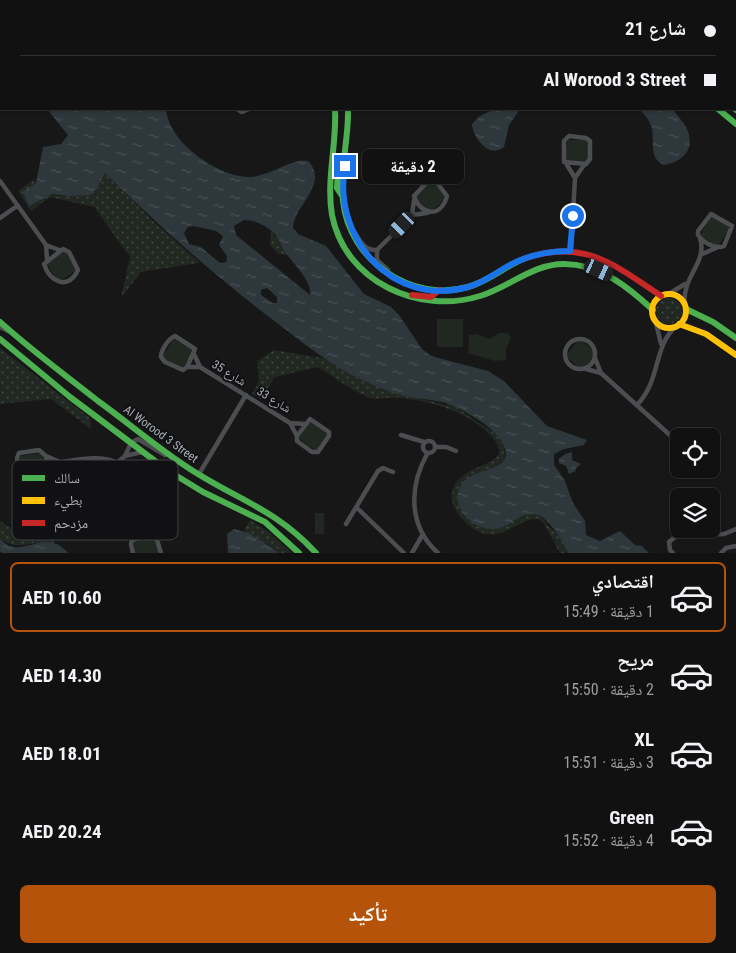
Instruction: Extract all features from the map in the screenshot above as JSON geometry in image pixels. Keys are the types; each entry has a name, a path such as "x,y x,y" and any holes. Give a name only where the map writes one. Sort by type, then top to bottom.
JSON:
{"street":[{"path":"335,110 336,136 330,200 338,235 347,251 362,270 381,286 396,294 424,302 454,303 482,296 528,270 564,264 582,265 614,277 652,310 660,333 661,348"},
{"path":"348,110 349,138 343,176 346,219 356,240 372,260 402,282 439,290 454,290 481,282 508,266 538,254 570,251 592,254 616,263 664,295 676,296 685,307 708,319 736,338"},
{"path":"719,110 736,124"},
{"path":"570,251 576,178 590,159 590,141 586,138 569,136 564,141 563,159 576,178"},
{"path":"332,163 338,170 337,188 343,197"},
{"path":"567,164 584,165"},
{"path":"402,282 379,263 376,257 377,250 412,215 435,212 447,198 446,193 435,180 426,181 415,193 412,215"},
{"path":"0,181 46,245 48,259"},
{"path":"414,200 427,212"},
{"path":"0,218 17,206"},
{"path":"637,405 651,387 666,336 686,315 686,283 702,254 698,231 709,215 714,215 730,223 732,229 724,246 702,254"},
{"path":"346,219 363,246 370,250 377,250"},
{"path":"700,238 716,248"},
{"path":"46,245 59,250 66,249 78,266 76,274 64,282 57,282 45,266 48,259 59,250"},
{"path":"652,310 664,295 686,283"},
{"path":"396,294 431,298 439,290"},
{"path":"654,319 661,326 677,326 706,334 736,355"},
{"name":"Al Worood 3 Street","path":"0,322 62,374 177,460"},
{"path":"0,327 12,332"},
{"name":"شارع 35","path":"200,367 194,354 194,347 176,336 171,338 162,352 161,358 165,362 180,370 187,367 200,367 246,395"},
{"path":"586,370 595,358 596,348 584,338 576,339 565,350 565,359 580,371 586,370 600,373 670,435"},
{"name":"Al Worood 3 Street","path":"0,339 155,460"},
{"path":"187,367 194,354"},
{"path":"595,358 600,373"},
{"path":"199,474 246,395"},
{"name":"شارع 33","path":"246,395 290,422 304,424 312,419 329,430 329,436 321,450 312,452 298,443 297,436 290,422"},
{"path":"297,436 304,424"},
{"path":"401,435 424,442 431,441 435,447"},
{"path":"120,460 135,440 141,440 174,458"},
{"path":"424,442 422,449 427,454"},
{"path":"435,447 446,447 456,451"},
{"path":"435,447 434,451 427,454 417,476 413,497 418,523 438,553"},
{"path":"17,460 19,453 42,451 46,456 55,460"},
{"path":"125,456 144,452"},
{"path":"46,456 46,460"},
{"path":"79,460 98,458 111,460"},
{"name":"Al Worood 3 Street","path":"178,461 199,474 278,516 301,535 316,553"},
{"path":"346,524 378,471 384,468 393,472"},
{"name":"Al Worood 3 Street","path":"178,476 264,522 299,553"},
{"path":"356,507 404,553"},
{"path":"673,553 670,550 669,542 676,537 724,534 736,529"},
{"path":"412,553 424,534"},
{"path":"132,553 131,544 133,540"},
{"path":"157,540 161,553"},
{"path":"722,553 726,548 736,546"}],"shaded area":[{"path":"568,140 585,140 589,142 589,159 586,162 567,162 565,158"},
{"path":"105,173 153,221 199,262 141,272 121,298 130,257 94,207 50,197 31,211 18,191 34,179 36,183 33,186 49,194 71,196 96,190"},
{"path":"430,182 434,183 445,194 444,200 433,210 427,210 416,199 416,195"},
{"path":"712,217 728,225 729,229 719,245 715,245 700,236 708,219"},
{"path":"271,231 280,241 287,255 278,254 270,245"},
{"path":"61,252 67,253 76,266 74,272 62,280 56,279 47,264"},
{"path":"669,298 678,302 682,311 678,320 669,324 660,320 656,311 660,302"},
{"path":"437,319 463,319 463,347 437,347"},
{"path":"499,333 508,333 511,338 506,349 506,360 495,361 468,353 469,335 476,334 490,339"},
{"path":"175,339 192,349 185,366 181,368 165,360 163,356"},
{"path":"581,340 594,351 595,355 584,368 580,369 566,356 577,341"},
{"path":"0,348 90,418 91,429 51,399 0,404"},
{"path":"274,350 328,359 360,379 399,394 456,407 497,435 504,445 505,459 494,468 470,477 520,516 533,513 541,516 564,543 568,553 560,553 543,522 538,519 524,522 503,532 488,534 474,529 462,519 453,504 453,489 459,479 468,472 496,458 499,452 496,443 477,424 446,408 412,399 375,399 367,397 318,367 275,377 261,399 252,394 259,380 257,361"},
{"path":"311,421 326,430 328,434 319,449 315,451 299,438"},
{"path":"39,453 43,456 43,460 20,460 20,456"},
{"path":"315,513 324,513 324,534 315,534"},
{"path":"250,520 269,532 292,553 279,553 244,530"},
{"path":"0,521 12,529 12,540 56,540 52,544 14,545 0,539"},
{"path":"155,540 159,553 135,553 134,542"}],"water":[{"path":"48,110 166,110 169,122 185,145 197,156 224,171 250,177 266,174 298,161 309,162 314,170 315,179 313,187 295,220 293,228 298,234 326,246 364,294 391,307 399,315 422,349 431,356 488,371 504,381 547,426 587,440 584,445 564,449 554,454 554,465 564,479 573,503 585,521 586,535 600,541 620,531 635,545 642,546 649,553 568,553 560,537 551,526 542,517 533,514 523,515 496,529 476,525 466,517 459,505 459,491 466,479 495,467 505,459 505,450 494,432 484,423 450,405 397,394 362,380 329,361 254,306 210,270 146,213 105,173 96,190 90,195 68,196 52,194 29,206 23,192 36,183 43,147 61,144 68,135","holes":["244,220 260,223 273,232 285,252 305,278 310,295 236,235 234,226","193,226 216,231 223,236 219,245 227,256 226,262 220,263 201,247 189,244 184,233 188,227","267,288 277,297 277,303 273,303 261,295 261,290"]},
{"path":"493,110 519,110 509,125 504,147 498,150 488,149 475,135 472,124 480,116"},
{"path":"640,110 674,110 685,126 690,139 688,150 681,158 670,164 664,165 659,162 654,153 652,131 646,117"},
{"path":"572,452 572,460 581,464 575,469 576,471 569,474 566,466 559,463 559,459 565,454"},
{"path":"234,529 249,533 279,553 228,553 227,534"},
{"path":"0,539 9,545 17,547 45,542 52,543 60,546 68,553 3,553 0,552"}],"traffic: fast":[{"path":"335,110 335,135 330,189 332,215 340,238 352,259 368,275 388,288 410,296 433,301 457,301 491,292 542,268 552,265 577,265 590,268 613,278 653,310"},
{"path":"348,110 343,166 343,201 348,222 357,242 370,258 386,272 405,282 425,289 447,290 476,284 526,258"},
{"path":"719,110 736,124"},
{"path":"332,163 338,170 337,188 343,197"},
{"path":"686,309 713,322 736,338"},
{"path":"0,322 48,362 177,460"},
{"path":"0,339 70,397 154,460"},
{"path":"178,461 284,524 316,553"},
{"path":"178,477 203,492 265,522 299,553"}],"traffic: slow":[{"path":"669,294 681,299 686,311 681,323 669,328 657,323 652,311 657,299 669,294"},
{"path":"679,324 706,334 736,355"}],"traffic: jam":[{"path":"526,258 565,251 582,253 614,266 661,296"},
{"path":"412,295 431,297 439,290"}],"route":[{"path":"345,166 342,186 346,219 363,251 391,276 402,282 426,289 454,290 468,287 481,282 522,259 554,251 570,251 573,216"}]}
